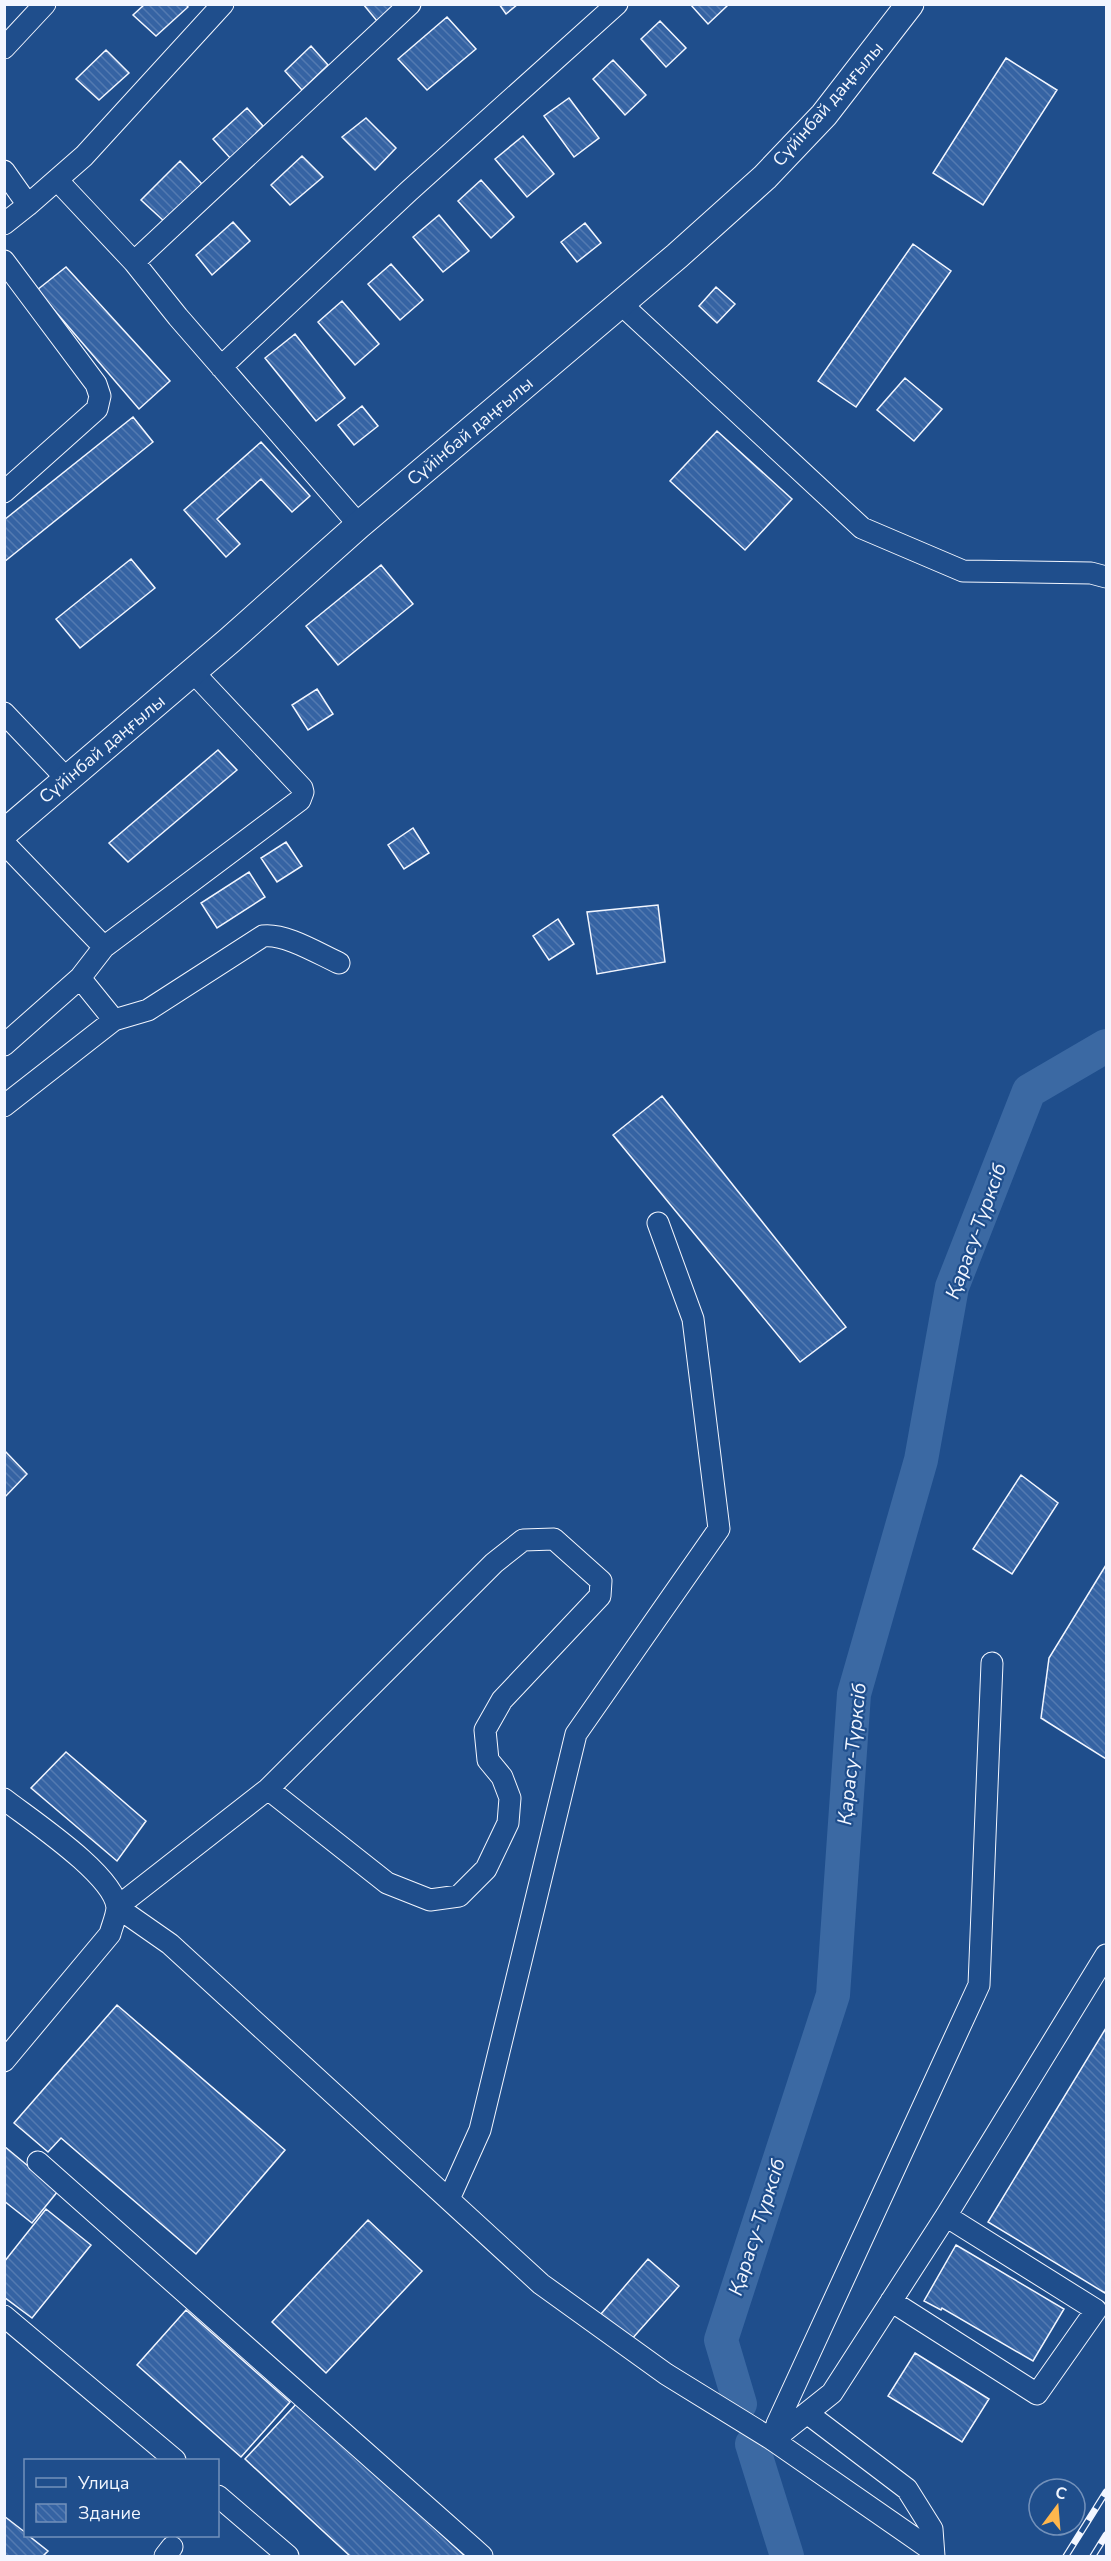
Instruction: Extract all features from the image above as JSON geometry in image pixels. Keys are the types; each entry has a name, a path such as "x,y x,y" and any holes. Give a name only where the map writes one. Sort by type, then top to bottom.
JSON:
{"main road":[{"name":"Сүйінбай даңғылы","path":"4,833 66,778 194,672 359,525 621,304 765,177 824,115 910,4"}],"street":[{"path":"4,48 45,4"},
{"path":"4,224 58,181 104,135 223,4"},
{"path":"134,262 410,4"},
{"path":"221,367 409,190 617,4"},
{"path":"4,171 28,205"},
{"path":"58,181 134,262 178,317 359,525"},
{"path":"4,261 96,384 100,396 97,410 4,492"},
{"path":"621,304 862,528 963,571 1091,573 1107,577"},
{"path":"4,1045 80,978 104,947 300,800 302,788 194,672"},
{"path":"4,713 66,778"},
{"path":"4,843 104,947"},
{"path":"4,1106 114,1020 148,1010 263,936 284,938 339,963"},
{"path":"80,978 114,1020"},
{"path":"449,2199 480,2130 576,1734 719,1529 693,1319 658,1223"},
{"path":"4,2061 110,1934 117,1907 268,1789 494,1563 524,1540 554,1539 601,1581 600,1596 502,1700 485,1730 488,1760 502,1777 510,1798 508,1822 486,1869 459,1896 430,1900 387,1883 268,1789"},
{"path":"773,2440 782,2413 979,1985 992,1663"},
{"path":"4,1799 87,1863 109,1887 117,1907 170,1944 541,2284 666,2374 773,2440 933,2554"},
{"path":"773,2440 832,2393 946,2216 1107,1955"},
{"path":"38,2162 482,2556"},
{"path":"891,2301 1037,2394 1096,2310 946,2216"},
{"path":"4,2316 174,2459"},
{"path":"807,2413 907,2489 932,2529 933,2554"},
{"path":"219,2497 288,2556"}],"building":[{"path":"145,4 186,4 188,7 156,36 133,15"},
{"path":"363,4 396,4 377,21"},
{"path":"499,4 518,4 506,14"},
{"path":"690,4 725,4 727,6 708,24"},
{"path":"447,17 476,49 427,90 398,59"},
{"path":"660,21 686,48 666,67 641,39"},
{"path":"311,46 328,65 302,90 285,71"},
{"path":"106,50 129,73 99,100 76,79"},
{"path":"1006,58 1057,90 983,205 933,173"},
{"path":"613,60 646,95 625,115 593,79"},
{"path":"569,98 599,138 574,157 544,116"},
{"path":"247,108 263,126 231,159 213,139"},
{"path":"366,118 396,148 375,170 342,137"},
{"path":"523,136 554,174 527,197 495,159"},
{"path":"302,156 323,177 290,205 271,185"},
{"path":"180,161 202,184 165,222 141,200"},
{"path":"481,180 514,217 491,238 458,201"},
{"path":"439,215 469,251 443,272 413,237"},
{"path":"233,222 250,241 212,275 196,255"},
{"path":"585,223 601,243 577,262 561,242"},
{"path":"913,244 951,271 856,407 818,381"},
{"path":"391,264 423,300 400,320 368,284"},
{"path":"66,267 170,381 139,409 37,290"},
{"path":"716,287 735,304 717,323 699,306"},
{"path":"342,301 379,344 355,365 318,322"},
{"path":"295,334 345,398 316,421 265,358"},
{"path":"905,378 942,409 914,441 877,410"},
{"path":"362,406 378,426 354,445 338,425"},
{"path":"133,417 153,442 4,562 4,520"},
{"path":"717,431 792,499 745,550 670,481"},
{"path":"261,442 310,496 292,512 261,479 217,519 240,544 226,557 184,510"},
{"path":"131,559 155,588 80,648 56,619"},
{"path":"381,565 413,604 338,665 306,626"},
{"path":"317,689 333,714 308,730 292,705"},
{"path":"218,750 237,770 128,862 109,843"},
{"path":"413,828 429,853 404,869 388,845"},
{"path":"286,842 302,866 277,882 261,858"},
{"path":"249,872 265,897 217,928 201,903"},
{"path":"658,905 665,962 597,974 587,912"},
{"path":"558,919 574,944 549,960 533,936"},
{"path":"662,1096 846,1327 800,1362 613,1135"},
{"path":"4,1450 27,1474 4,1498"},
{"path":"1021,1475 1058,1503 1012,1574 973,1549"},
{"path":"1106,1565 1106,1759 1041,1718 1049,1658"},
{"path":"66,1752 146,1821 117,1861 31,1788"},
{"path":"117,2005 285,2150 196,2254 61,2138 48,2152 14,2123"},
{"path":"1106,2028 1106,2290 1105,2293 988,2222"},
{"path":"4,2146 58,2191 32,2223 4,2201"},
{"path":"46,2209 91,2245 32,2318 4,2297 4,2262"},
{"path":"368,2220 422,2271 326,2373 272,2322"},
{"path":"956,2245 1064,2309 1033,2361 942,2308 941,2310 924,2301"},
{"path":"648,2259 679,2286 631,2340 601,2314"},
{"path":"186,2310 290,2402 241,2457 137,2365"},
{"path":"915,2353 989,2399 962,2442 888,2396"},
{"path":"298,2402 465,2556 350,2556 245,2459"},
{"path":"4,2516 24,2531 24,2537 30,2537 48,2551 43,2556 4,2556"}],"waterway":[{"name":"Қарасу-Түрксіб","path":"740,2404 721,2340 833,1995 854,1694 921,1460 952,1287 1029,1091 1106,1046"},
{"name":"Қарасу-Түрксіб","path":"752,2444 787,2556"}],"railway":[{"path":"1066,2556 1106,2492"},
{"path":"1093,2556 1106,2535"}]}
